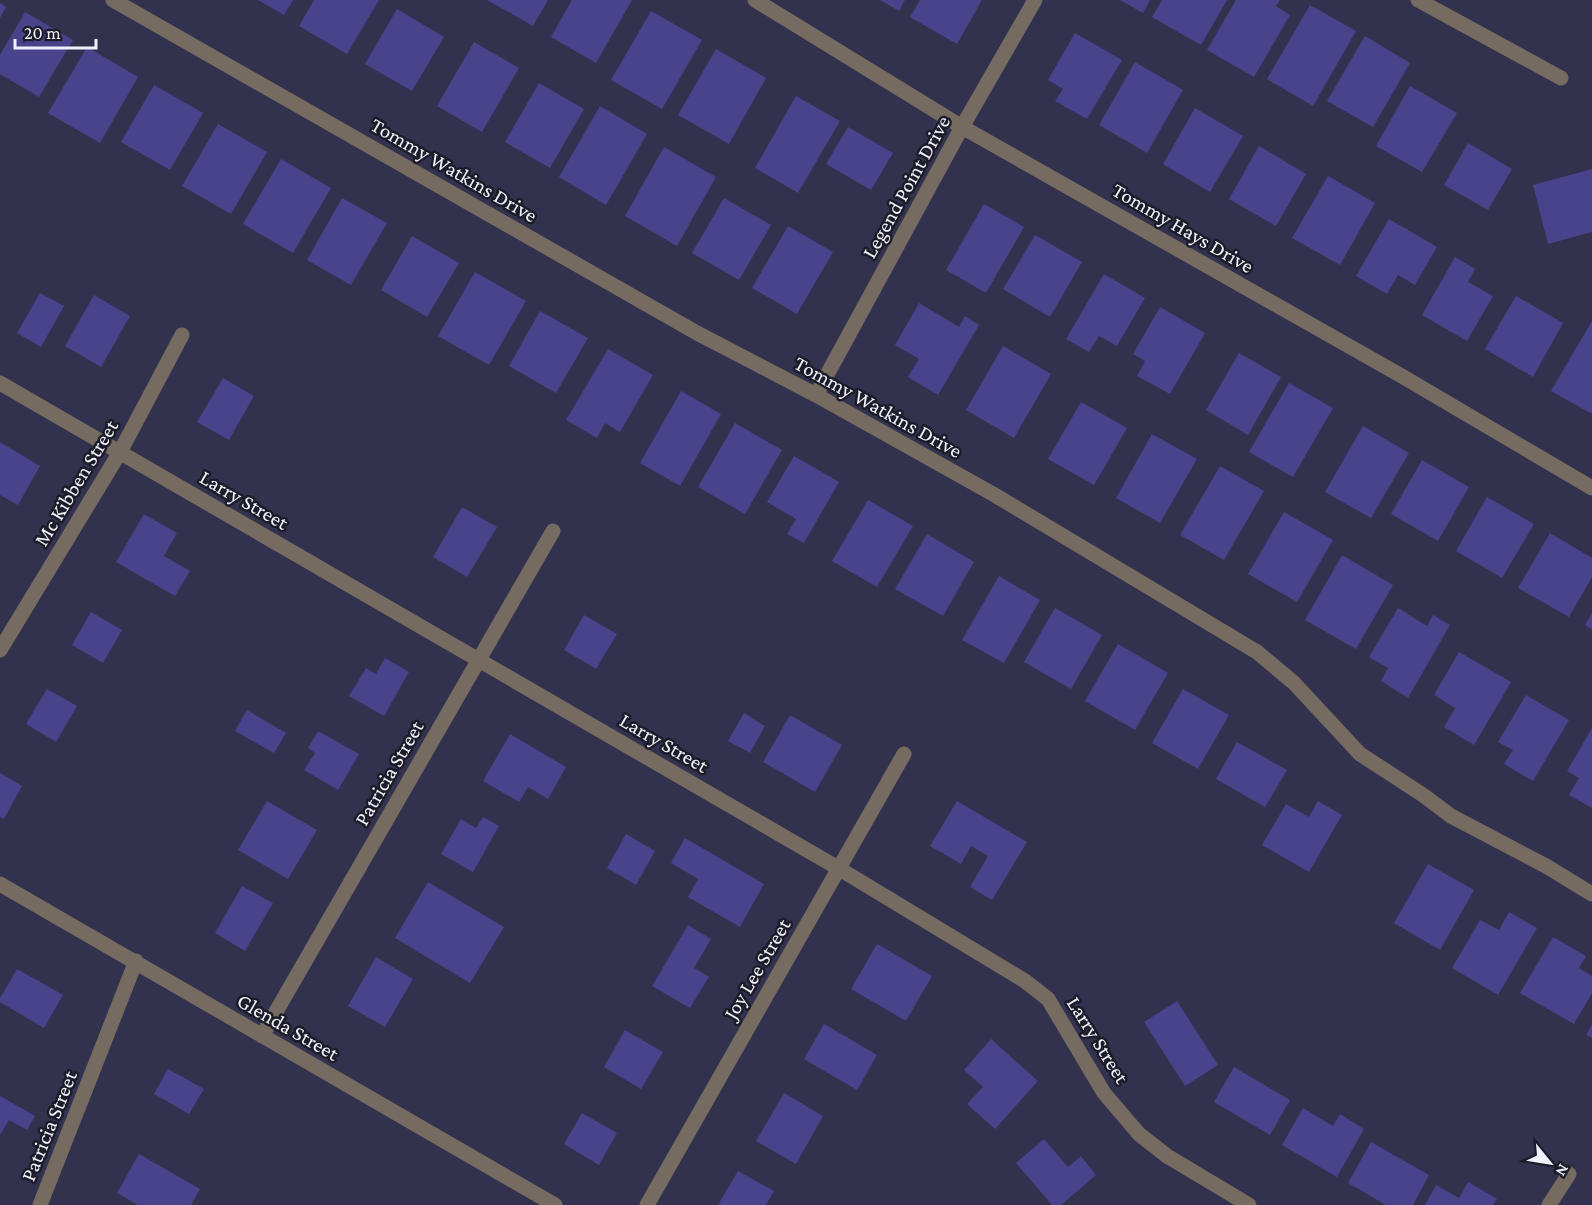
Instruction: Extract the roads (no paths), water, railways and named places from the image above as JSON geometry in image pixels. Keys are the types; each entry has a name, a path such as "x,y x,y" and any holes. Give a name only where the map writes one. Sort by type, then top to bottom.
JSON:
{"street":[{"name":"Tommy Watkins Drive","path":"113,0 697,333 816,394 993,494 1257,652 1294,683 1360,754 1451,816 1546,866 1592,894"},
{"name":"Tommy Hays Drive","path":"755,0 962,127 1400,375 1592,489"},
{"name":"Legend Point Drive","path":"816,394 962,127 1035,0"},
{"path":"1418,0 1561,78"},
{"name":"Mc Kibben Street","path":"0,650 120,453 182,335"},
{"name":"Larry Street","path":"0,383 838,868 1025,981 1048,999 1104,1093 1139,1134 1167,1156 1249,1205"},
{"name":"Patricia Street","path":"262,1036 553,531"},
{"name":"Joy Lee Street","path":"647,1205 904,754"},
{"name":"Glenda Street","path":"0,884 555,1205"},
{"name":"Patricia Street","path":"40,1205 136,961"},
{"path":"1549,1205 1569,1174"}]}
